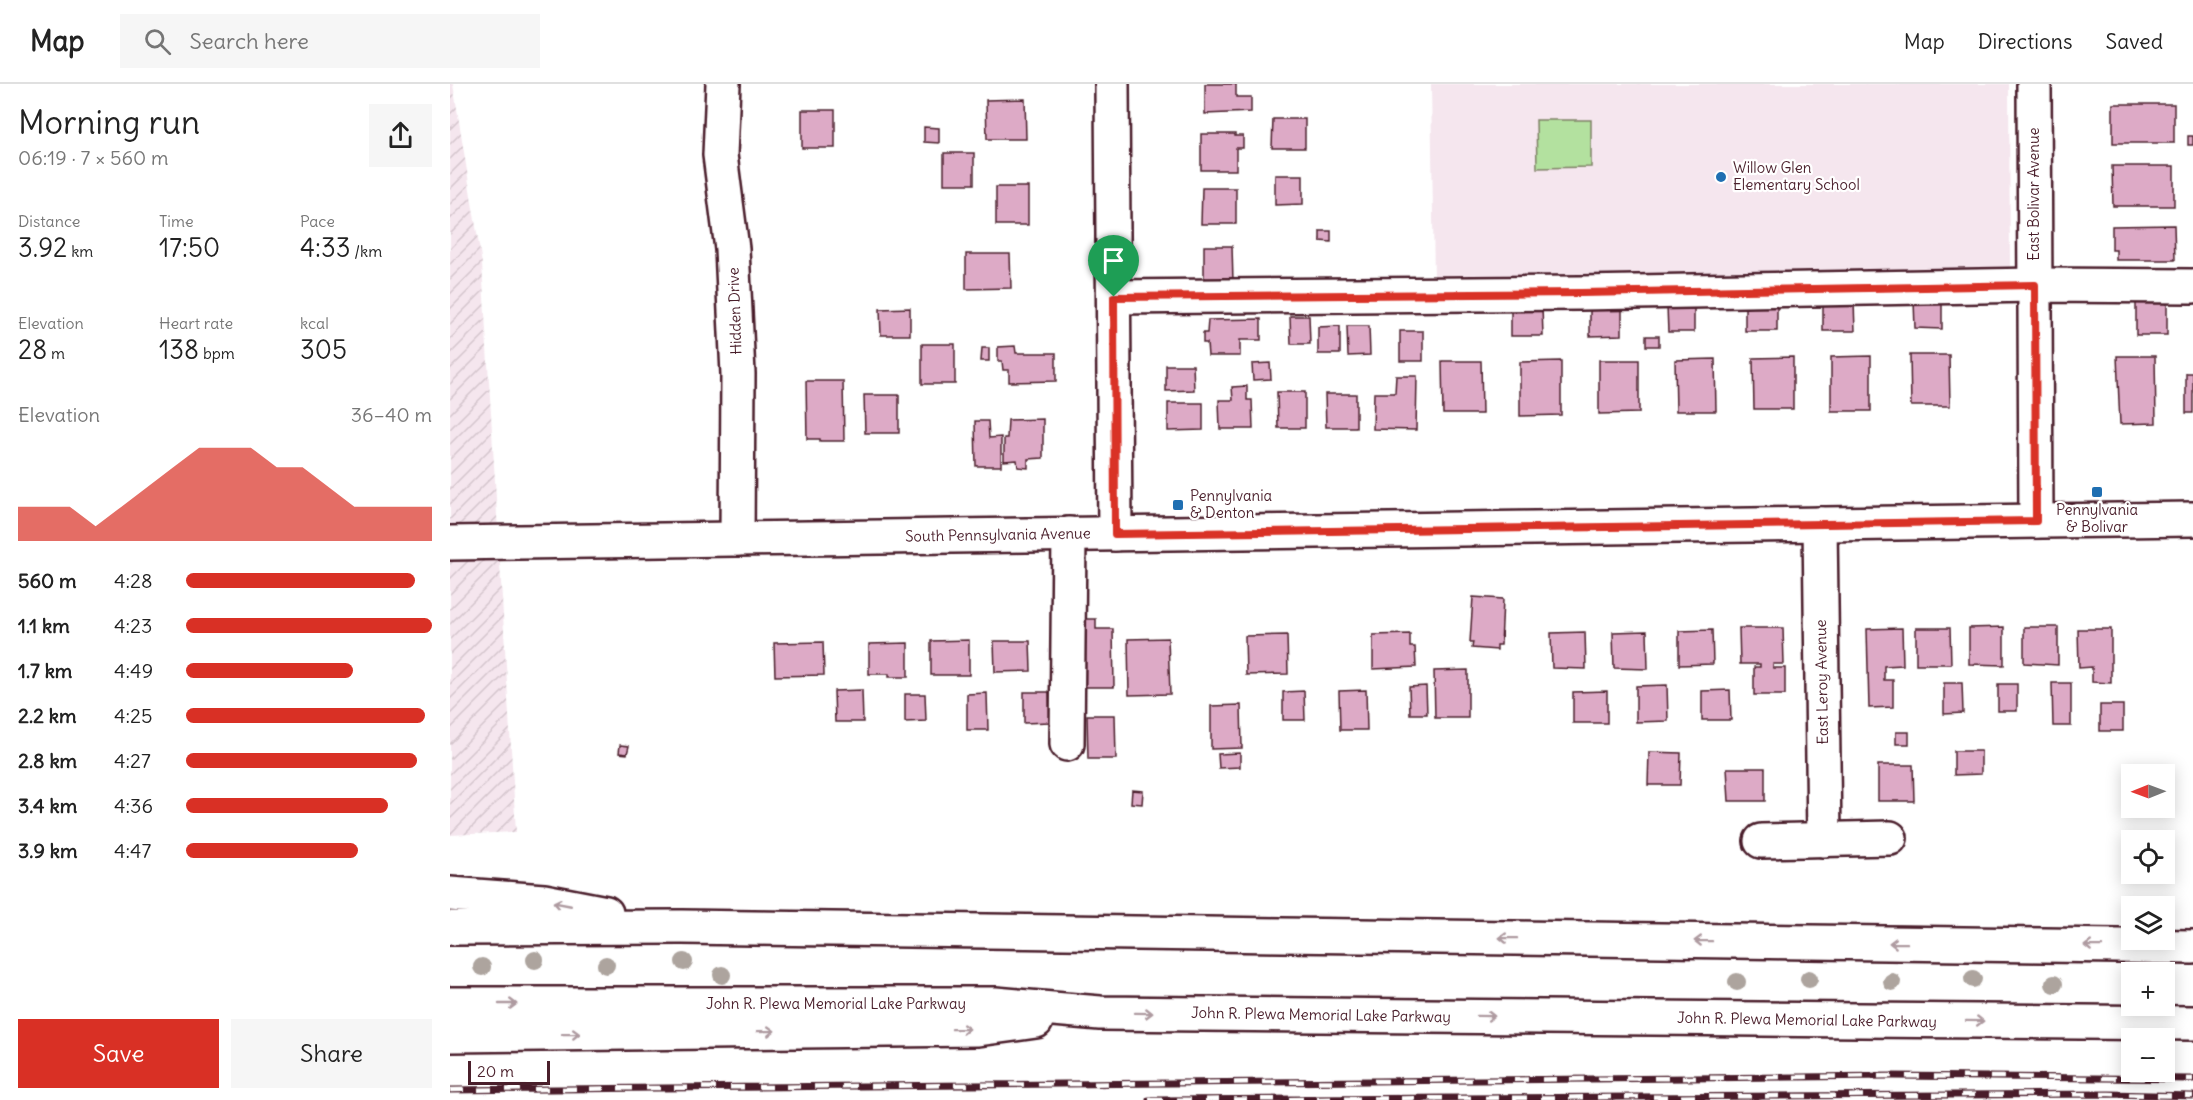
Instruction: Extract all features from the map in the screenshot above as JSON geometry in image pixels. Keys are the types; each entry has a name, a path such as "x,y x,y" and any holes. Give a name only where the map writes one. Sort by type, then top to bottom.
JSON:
{"main road":[{"name":"Hidden Drive","path":"723,84 720,155 732,249 738,374 736,539"},
{"path":"1112,84 1115,534"},
{"name":"East Bolivar Avenue","path":"2034,84 2036,521"},
{"path":"1114,297 1604,293 2035,285 2193,286"},
{"name":"South Pennsylvania Avenue","path":"450,543 2193,519"},
{"name":"East Leroy Avenue","path":"1820,524 1824,840"},
{"path":"1067,744 1070,534"},
{"path":"1761,841 1890,838"},
{"path":"450,894 544,901 681,927"},
{"path":"450,928 681,927 2193,947"},
{"name":"John R. Plewa Memorial Lake Parkway","path":"450,1004 995,1004 1100,1013 2193,1023"},
{"path":"450,1035 978,1029 1100,1013"}],"shaded area":[{"path":"450,84 453,84 482,264 516,832 450,835"},
{"name":"Willow Glen Elementary School","path":"1431,84 2009,84 2010,269 1434,282"}],"green space":[{"path":"1536,120 1591,120 1591,167 1537,168"}],"building":[{"path":"1205,84 1236,84 1236,97 1251,97 1251,112 1205,114"},
{"path":"1025,99 1026,139 987,139 986,100"},
{"path":"2113,104 2174,104 2174,143 2113,143"},
{"path":"802,110 835,110 835,148 802,148"},
{"path":"1273,119 1305,119 1305,148 1272,148"},
{"path":"924,127 939,128 939,143 924,142"},
{"path":"1201,134 1243,136 1243,148 1236,148 1236,170 1201,170"},
{"path":"2188,136 2193,136 2193,145 2188,145"},
{"path":"944,153 974,153 974,184 944,184"},
{"path":"2112,166 2174,166 2174,206 2113,206"},
{"path":"1275,175 1303,175 1303,204 1275,205"},
{"path":"996,187 1028,187 1028,225 996,225"},
{"path":"1202,188 1236,188 1236,224 1201,224"},
{"path":"2174,225 2175,260 2116,260 2116,250 2112,250 2112,226"},
{"path":"1320,231 1331,231 1331,242 1320,241"},
{"path":"1204,246 1232,246 1233,282 1204,282"},
{"path":"966,254 1010,254 1011,288 966,289"},
{"path":"1942,300 1942,329 1915,328 1914,301"},
{"path":"2136,301 2167,301 2167,335 2136,335"},
{"path":"1854,302 1855,331 1823,331 1823,303"},
{"path":"1622,304 1622,335 1590,336 1590,305"},
{"path":"1777,304 1777,331 1745,331 1745,305"},
{"path":"1694,305 1694,332 1668,332 1667,306"},
{"path":"1511,307 1542,307 1543,336 1511,336"},
{"path":"910,308 910,335 881,335 880,309"},
{"path":"1290,316 1309,316 1310,344 1291,344"},
{"path":"1261,319 1261,340 1240,340 1240,356 1208,356 1207,343 1203,343 1203,333 1207,333 1208,320"},
{"path":"1340,326 1340,354 1318,354 1318,327"},
{"path":"1347,326 1369,326 1370,355 1348,356"},
{"path":"1400,331 1423,331 1423,361 1400,361"},
{"path":"1646,336 1659,336 1659,346 1646,346"},
{"path":"922,344 955,344 955,384 922,384"},
{"path":"1015,346 1016,353 1056,353 1056,381 1009,382 1009,370 1003,370 1002,361 998,361 998,347"},
{"path":"982,348 989,348 989,361 981,361"},
{"path":"1910,355 1949,355 1950,406 1911,406"},
{"path":"1871,356 1871,411 1831,411 1831,357"},
{"path":"2117,356 2155,356 2156,423 2120,424"},
{"path":"1793,357 1793,409 1754,409 1753,358"},
{"path":"1715,359 1716,411 1676,411 1675,360"},
{"path":"1599,360 1639,360 1639,413 1599,414"},
{"path":"1442,361 1481,361 1482,414 1443,414"},
{"path":"1561,361 1561,415 1520,416 1520,362"},
{"path":"1270,363 1271,379 1253,380 1252,364"},
{"path":"1166,365 1193,365 1194,390 1166,391"},
{"path":"2186,373 2193,373 2193,413 2186,413"},
{"path":"1396,376 1417,376 1416,430 1373,429 1374,393 1395,393"},
{"path":"806,381 843,381 844,441 807,439"},
{"path":"1247,386 1247,400 1252,400 1253,429 1220,429 1219,400 1233,400 1232,387"},
{"path":"1277,392 1305,392 1305,428 1278,428"},
{"path":"1325,394 1356,394 1356,427 1326,427"},
{"path":"864,395 899,395 899,433 865,433"},
{"path":"1168,403 1203,403 1203,430 1168,431"},
{"path":"1043,419 1043,458 1028,459 1028,468 1018,467 1017,460 1004,461 1004,438 1007,438 1008,420"},
{"path":"975,421 988,421 989,438 1001,437 1001,466 976,466"},
{"path":"1473,597 1503,599 1501,645 1497,645 1497,650 1472,648 1473,642 1470,642"},
{"path":"1081,619 1096,619 1096,629 1113,629 1114,687 1082,687"},
{"path":"2004,627 2004,665 1969,664 1969,628"},
{"path":"2024,627 2058,627 2058,665 2024,663"},
{"path":"1739,628 1783,628 1784,664 1773,664 1773,668 1785,668 1785,695 1754,695 1754,667 1760,667 1760,664 1740,664"},
{"path":"1902,628 1903,665 1884,666 1884,680 1893,680 1893,707 1869,708 1867,629"},
{"path":"1916,628 1950,628 1951,664 1916,664"},
{"path":"2078,629 2111,629 2111,683 2092,682 2092,667 2079,668"},
{"path":"1712,630 1713,664 1679,665 1679,631"},
{"path":"1647,631 1648,669 1614,668 1613,632"},
{"path":"1585,632 1586,669 1552,668 1551,633"},
{"path":"1410,634 1410,647 1415,647 1416,667 1373,669 1373,635"},
{"path":"1287,635 1288,674 1246,675 1245,636"},
{"path":"1168,638 1170,694 1129,695 1128,639"},
{"path":"969,640 969,675 931,675 931,641"},
{"path":"994,641 1030,641 1031,671 995,672"},
{"path":"823,642 824,675 775,676 774,643"},
{"path":"908,643 908,677 869,674 869,644"},
{"path":"1468,670 1468,718 1435,718 1434,671"},
{"path":"1944,683 1962,683 1963,713 1944,714"},
{"path":"2052,683 2071,683 2071,726 2053,726"},
{"path":"1998,684 2017,684 2017,711 1998,711"},
{"path":"1667,685 1668,721 1636,722 1636,686"},
{"path":"1426,686 1427,714 1410,714 1409,687"},
{"path":"862,690 863,722 835,722 834,691"},
{"path":"1366,690 1367,730 1340,730 1339,691"},
{"path":"1730,690 1731,720 1702,720 1702,691"},
{"path":"1304,691 1305,720 1283,720 1283,692"},
{"path":"1607,691 1607,723 1573,723 1573,692"},
{"path":"1024,692 1049,692 1050,722 1024,723"},
{"path":"987,693 988,730 967,730 967,694"},
{"path":"905,694 925,694 926,721 905,722"},
{"path":"1241,705 1242,748 1211,749 1211,706"},
{"path":"2100,705 2123,705 2123,731 2100,731"},
{"path":"1087,715 1115,715 1116,759 1088,759"},
{"path":"1896,732 1909,732 1909,744 1896,744"},
{"path":"620,745 629,746 627,754 619,753"},
{"path":"1954,751 1981,751 1981,774 1954,775"},
{"path":"1649,752 1681,753 1680,785 1648,785"},
{"path":"1240,753 1240,767 1219,768 1218,754"},
{"path":"1878,765 1913,765 1914,801 1878,801"},
{"path":"1727,768 1765,768 1765,801 1729,801"},
{"path":"1132,790 1143,791 1142,804 1131,803"}],"railway":[{"path":"450,1090 1893,1076 2193,1079"},
{"path":"1149,1100 2109,1094 2193,1096"}],"place":[{"name":"Willow Glen Elementary School","path":"1721,177"},
{"name":"Pennylvania & Bolivar","path":"2097,492"},
{"name":"Pennylvania & Denton","path":"1178,505"}],"route":[{"path":"2035,285 2036,521 1115,534 1114,297 1581,293 2035,285"}]}
